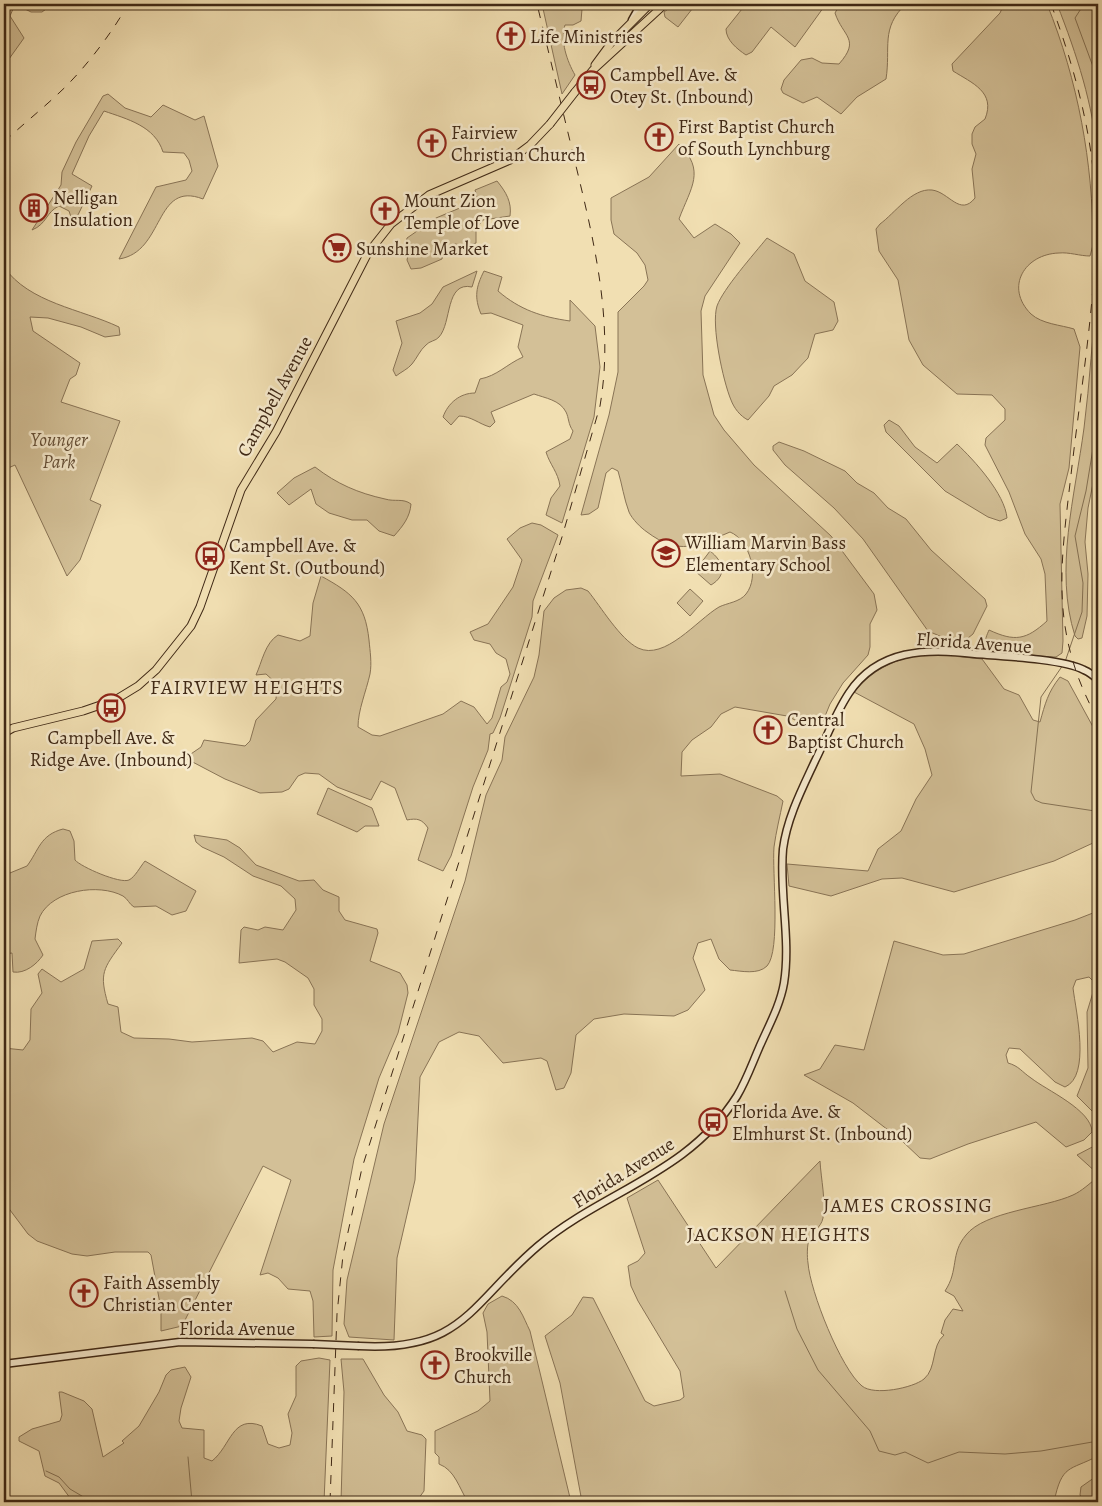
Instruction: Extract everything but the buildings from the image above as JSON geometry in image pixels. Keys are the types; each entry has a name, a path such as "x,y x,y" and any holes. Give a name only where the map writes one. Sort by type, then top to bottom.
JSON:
{"main road":[{"name":"Campbell Avenue","path":"4,733 13,728 83,711 115,700 138,686 156,670 191,626 200,607 241,490 276,432 368,253 391,224 429,195 510,160 530,145 550,124 593,70 605,50 631,21 641,4"},
{"path":"631,21 650,4"},
{"name":"Campbell Avenue","path":"593,70 666,4"},
{"name":"Florida Avenue","path":"4,1364 180,1342 400,1346 418,1343 448,1330 467,1318 545,1240 666,1167 725,1112 738,1094 781,996 785,957 783,850 787,827 804,785 842,705 850,691 864,676 880,664 912,652 970,653 1062,664 1085,670 1098,680"}],"green space":[{"path":"4,4 53,4 42,12 31,12 21,7 13,9 10,16 24,38 4,66"},
{"path":"542,4 562,4 572,8 579,4 582,9 581,21 573,25 565,25 563,38 565,51 575,75 562,94"},
{"path":"675,4 696,4 678,27 665,17 664,12"},
{"path":"746,4 826,4 795,47 771,27 752,52 746,55 730,40 726,29"},
{"path":"840,4 906,4 893,21 890,30 886,79 857,97 841,114 817,97 803,103 783,93 781,89 784,80 801,60 812,58 822,63 839,64 845,56 850,43 835,13"},
{"path":"1004,4 1047,4 1058,33 1075,92 1082,122 1090,183 1093,245 1090,256 1063,253 1047,255 1036,259 1022,274 1019,283 1019,293 1023,304 1031,314 1046,322 1074,329 1080,347 1069,468 1060,504 1063,641 1062,653 1056,657 998,652 991,649 986,643 989,630 1006,636 1020,637 1033,632 1047,621 1045,574 1041,559 1025,534 1009,492 985,445 986,438 1005,420 1005,409 992,395 957,394 923,365 909,340 898,280 879,251 876,229 904,202 925,190 938,192 954,202 964,205 970,203 975,198 972,169 976,154 972,144 972,134 975,127 985,119 988,110 987,102 985,95 980,89 953,71 952,64 1000,13"},
{"path":"1057,4 1098,4 1098,159 1096,139 1083,80"},
{"path":"108,94 125,108 151,117 163,105 195,120 204,116 218,166 203,199 187,196 176,199 167,208 145,244 134,254 119,259 156,187 186,180 192,171 189,160 184,153 163,152 154,136 147,130 131,121 104,111 89,136 72,174 92,186 76,219 71,217 69,211 59,206 51,211 41,225 32,230 61,185 62,172 76,142 103,96"},
{"path":"679,144 692,163 694,180 679,219 694,238 715,224 731,234 740,243 705,296 701,311 703,375 714,415 724,430 754,465 831,536 874,594 877,610 870,624 868,655 843,683 830,704 821,726 807,726 787,716 735,707 721,714 711,727 692,740 682,752 681,776 720,774 777,796 783,801 774,847 774,944 767,966 759,971 744,972 730,970 719,959 711,939 698,943 693,958 705,990 688,1010 674,1016 624,1014 594,1019 576,1035 571,1073 564,1088 556,1090 547,1061 541,1058 503,1063 479,1036 459,1032 439,1042 420,1077 415,1180 397,1258 394,1340 349,1337 344,1324 347,1280 384,1124 465,881 486,795 502,760 505,737 534,677 539,655 544,611 554,598 566,590 581,588 588,591 624,638 638,648 648,651 670,644 719,607 743,597 750,587 752,578 751,560 748,551 737,536 730,532 708,541 688,546 669,544 658,539 642,528 630,515 618,471 612,468 606,473 598,508 589,514 581,515 609,415 618,372 618,312 648,280 645,265 637,253 614,234 611,220 611,198 649,177"},
{"path":"497,181 508,197 510,216 483,220 476,229 476,243 466,246 455,244 443,253 442,259 421,268 411,269 407,260 409,251 406,244 407,238 436,218 467,205 477,197 475,190"},
{"path":"767,238 794,254 805,281 834,302 838,321 833,330 815,334 808,358 792,375 774,386 769,396 748,420 736,409 728,391 721,367 716,315 720,299"},
{"name":"Younger Park","path":"4,267 27,289 41,297 119,327 120,335 105,337 81,327 48,318 30,317 33,331 80,363 76,375 70,379 61,402 120,421 90,500 101,505 80,560 67,576 15,465 6,469 4,463"},
{"path":"477,271 472,287 463,287 457,290 453,296 443,331 439,337 427,344 414,362 396,376 393,370 402,343 396,321 420,313 432,304 443,287"},
{"path":"484,271 502,277 498,291 523,308 541,315 570,321 570,300 595,326 600,367 594,417 562,523 546,515 551,498 560,486 558,477 546,452 570,439 573,431 566,412 560,405 534,394 491,412 495,422 490,427 467,417 459,416 451,425 443,417 448,407 455,400 464,395 475,393 480,379 492,375 523,357 518,347 523,325 491,313 481,314 477,302 477,292"},
{"path":"1098,288 1098,459 1088,508 1085,542 1088,574 1087,616 1082,638 1078,639 1075,636 1069,611 1066,559 1086,411"},
{"path":"889,420 899,426 915,447 937,463 957,444 980,468 995,488 1007,518 1000,521 988,517 945,491 886,432 884,425"},
{"path":"779,442 804,451 845,471 857,483 874,493 888,508 906,519 931,550 985,599 987,606 973,634 963,642 956,643 928,631 863,539 834,508 785,465 773,450 773,446"},
{"path":"315,467 331,478 357,491 375,497 408,502 411,504 406,521 394,536 379,531 367,520 352,520 329,513 316,504 311,489 289,505 277,493 294,478"},
{"path":"532,523 541,525 558,535 533,601 532,617 500,718 493,733 490,734 488,750 473,787 451,856 443,871 418,860 428,828 419,820 407,820 395,788 381,781 371,800 337,787 319,774 305,773 298,776 289,789 282,792 260,793 225,779 185,758 201,747 204,740 245,746 250,741 256,720 276,699 277,684 266,674 256,675 264,653 278,635 300,641 310,636 313,603 321,576 341,588 355,600 367,627 371,670 358,727 372,735 380,736 443,714 461,701 474,707 487,724 492,718 501,687 507,682 510,674 506,659 496,653 490,644 474,640 470,632 488,624 513,587 522,560 507,539 520,528"},
{"path":"710,551 718,559 722,568 720,577 711,585 695,571"},
{"path":"690,589 703,601 690,616 677,603"},
{"path":"933,654 982,659 1004,689 1019,695 1033,720 1040,722 1047,698 1060,677 1068,681 1098,736 1098,834 1093,843 1054,861 954,892 902,878 882,879 831,896 789,886 787,864 868,871 878,849 901,831 916,799 932,775 925,749 914,724 854,692 862,683 889,664 910,657"},
{"path":"328,788 372,808 379,826 365,826 357,832 317,814"},
{"path":"63,829 70,831 74,841 75,860 92,870 124,881 131,879 145,861 196,891 186,911 172,915 156,906 134,907 125,897 113,892 90,890 77,891 66,895 46,907 40,916 35,939 43,955 30,968 13,972 12,953 4,954 5,875 27,866 45,839 49,835"},
{"path":"194,835 227,840 240,848 256,865 299,881 314,880 323,890 339,897 339,911 345,920 377,929 378,933 370,961 400,973 407,985 408,993 398,1033 379,1078 354,1159 333,1270 332,1336 314,1337 313,1301 310,1291 288,1289 278,1278 268,1273 260,1275 291,1180 263,1166 182,1326 161,1331 161,1309 151,1255 148,1252 115,1252 87,1256 72,1254 37,1241 28,1234 4,1202 4,1048 23,1050 30,1040 31,1009 42,993 38,974 42,969 61,982 84,969 92,941 118,939 122,943 107,966 103,978 105,994 108,1004 118,1007 121,1032 134,1038 192,1042 252,1038 263,1041 273,1052 297,1042 315,1044 322,1031 322,1019 314,1005 314,989 308,978 285,962 277,959 239,963 241,930 244,927 258,930 265,927 283,930 296,910 295,899 281,886 253,876 224,857 202,847 196,842"},
{"path":"1098,911 1098,1117 1077,1096 1088,1068 1087,1012 1094,989 1093,981 1089,977 1076,980 1073,988 1079,1027 1080,1057 1078,1070 1073,1081 1065,1087 1055,1082 1020,1049 1009,1048 1006,1055 1008,1063 1018,1067 1038,1083 1077,1108 1085,1116 1092,1132 1084,1140 1066,1147 1036,1122 968,1144 930,1159 920,1158 901,1140 853,1103 804,1075 820,1069 835,1045 864,1050 894,941 943,955 964,954 1075,920"},
{"path":"1098,1144 1098,1174 1077,1155"},
{"path":"820,1161 824,1211 822,1221 808,1242 807,1258 814,1292 836,1347 854,1377 862,1386 868,1389 884,1391 903,1388 924,1379 931,1369 937,1345 944,1335 941,1333 945,1320 953,1309 963,1311 954,1296 945,1291 952,1276 958,1249 966,1235 987,1220 1073,1195 1098,1177 1098,1456 1068,1470 1060,1481 1054,1502 582,1502 560,1383 545,1336 572,1315 583,1297 593,1298 645,1401 654,1406 680,1400 684,1397 680,1371 631,1286 628,1266 638,1261 645,1253 627,1198 658,1180 716,1268"},
{"path":"502,1296 513,1302 523,1315 530,1331 571,1502 468,1502 453,1475 439,1464 439,1457 435,1453 435,1431 478,1411 490,1401 487,1332 483,1313 488,1304"},
{"path":"319,1358 330,1360 324,1502 73,1502 59,1483 45,1476 39,1451 19,1441 19,1437 32,1429 60,1421 62,1415 59,1392 62,1392 84,1401 92,1409 103,1457 124,1443 122,1441 139,1426 159,1392 166,1375 171,1370 185,1367 191,1377 179,1421 182,1428 204,1430 204,1458 212,1461 233,1433 244,1424 252,1423 262,1426 268,1444 279,1448 290,1445 292,1433 288,1414 296,1396 296,1366 301,1361"},
{"path":"341,1359 363,1359 384,1395 398,1412 407,1431 422,1435 426,1439 424,1491 416,1502 341,1502 344,1392"},
{"path":"1098,1475 1098,1502 1084,1502 1080,1495 1081,1487"}],"waterway":[{"path":"1084,4 1075,18 1098,80"},
{"path":"1065,662 1082,612 1083,583 1075,536 1086,491 1098,418"},
{"path":"1063,665 1041,697 1031,792 1035,800 1042,803 1098,810"},
{"path":"785,1291 797,1329 818,1370 870,1431 879,1451 895,1455 905,1452 928,1463 959,1452 1005,1454 1041,1451 1098,1441"},
{"path":"188,1457 192,1502"},
{"path":"46,1471 59,1477 70,1489 92,1502"}],"railway":[{"path":"4,142 78,74 106,39 128,4"},
{"path":"330,1502 337,1314 343,1255 362,1168 562,537 600,406 604,376 605,345 604,315 596,255 537,4"},
{"path":"1051,4 1078,88 1090,145 1096,203 1093,291 1064,534 1062,596 1071,656 1082,687 1098,720"}],"place":[{"name":"Life Ministries","path":"511,36"},
{"name":"Campbell Ave. & Otey St. (Inbound)","path":"591,85"},
{"name":"First Baptist Church of South Lynchburg","path":"659,137"},
{"name":"Fairview Christian Church","path":"432,143"},
{"name":"Nelligan Insulation","path":"34,208"},
{"name":"Mount Zion Temple of Love","path":"385,211"},
{"name":"Sunshine Market","path":"337,248"},
{"name":"William Marvin Bass Elementary School","path":"666,553"},
{"name":"Campbell Ave. & Kent St. (Outbound)","path":"210,556"},
{"name":"Campbell Ave. & Ridge Ave. (Inbound)","path":"111,708"},
{"name":"Central Baptist Church","path":"768,730"},
{"name":"Florida Ave. & Elmhurst St. (Inbound)","path":"713,1122"},
{"name":"Faith Assembly Christian Center","path":"84,1293"},
{"name":"Brookville Church","path":"435,1365"}],"district":[{"name":"FAIRVIEW HEIGHTS","path":"247,687"},
{"name":"JAMES CROSSING","path":"908,1205"},
{"name":"JACKSON HEIGHTS","path":"779,1234"}]}
